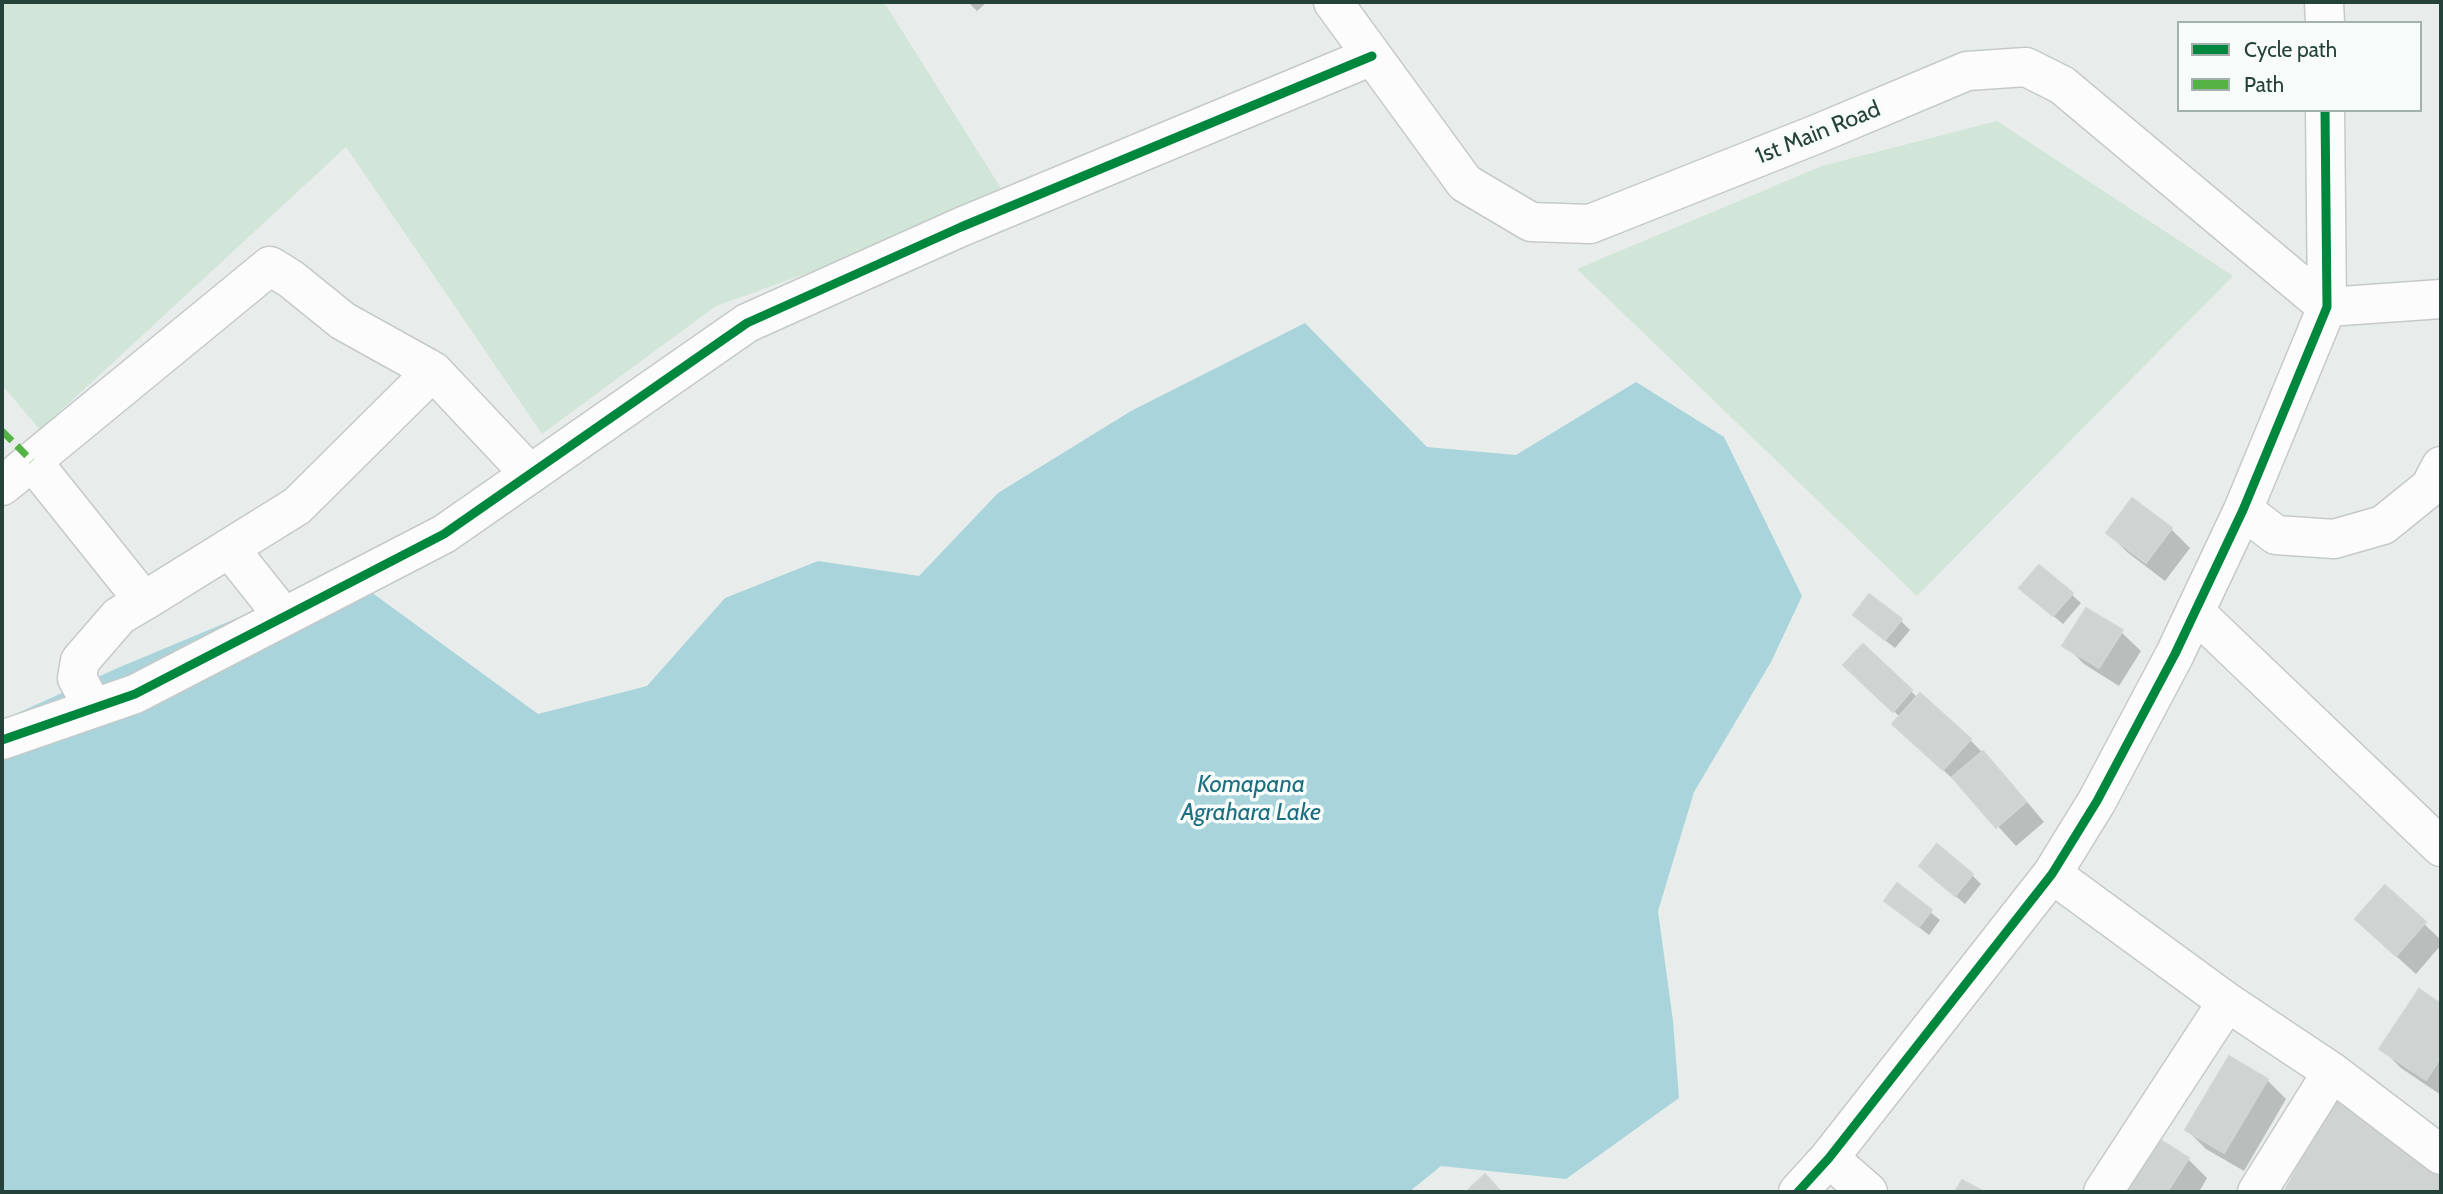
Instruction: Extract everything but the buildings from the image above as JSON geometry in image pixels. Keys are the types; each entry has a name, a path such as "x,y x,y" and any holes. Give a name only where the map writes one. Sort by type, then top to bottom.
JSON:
{"street":[{"name":"1st Main Road","path":"1333,2 1465,183 1531,222 1590,225 1967,71 2026,68 2062,85 2327,307"},
{"path":"2324,2 2325,21"},
{"path":"2,740 135,694 444,534 747,323 961,227 1372,56"},
{"path":"1798,1192 1829,1158 2052,874 2097,801 2194,612 2243,510 2327,307 2325,112"},
{"path":"2,486 270,267 291,279 343,321 433,371 529,473"},
{"path":"2327,307 2441,299"},
{"path":"93,708 77,678 80,661 119,616 297,506 433,371"},
{"path":"32,461 144,601"},
{"path":"2243,510 2276,535 2334,539 2383,524 2438,483"},
{"path":"229,548 284,617"},
{"path":"2194,612 2441,847"},
{"path":"2052,874 2227,1002 2332,1072 2441,1155"},
{"path":"2103,1192 2227,1002"},
{"path":"2257,1192 2332,1072"},
{"path":"1829,1158 1868,1192"}],"green space":[{"path":"2,2 884,2 1009,201 716,306 542,434 346,147 40,430 2,385"},
{"path":"1997,121 2233,276 1917,596 1577,269 1822,166"}],"water":[{"name":"Komapana Agrahara Lake","path":"1305,323 1427,447 1516,455 1636,382 1724,437 1802,596 1771,662 1694,792 1658,911 1673,1021 1679,1098 1566,1179 1441,1166 1409,1192 2,1192 2,720 120,667 345,573 538,714 647,686 725,598 818,561 919,576 998,493 1131,411"}],"marked path":[{"path":"2,431 32,461"}],"cycle path":[{"path":"2,740 135,694 444,534 747,323 961,227 1372,56"},
{"path":"1798,1192 1829,1158 2052,874 2097,801 2175,654 2243,510 2327,307 2325,112"}]}
